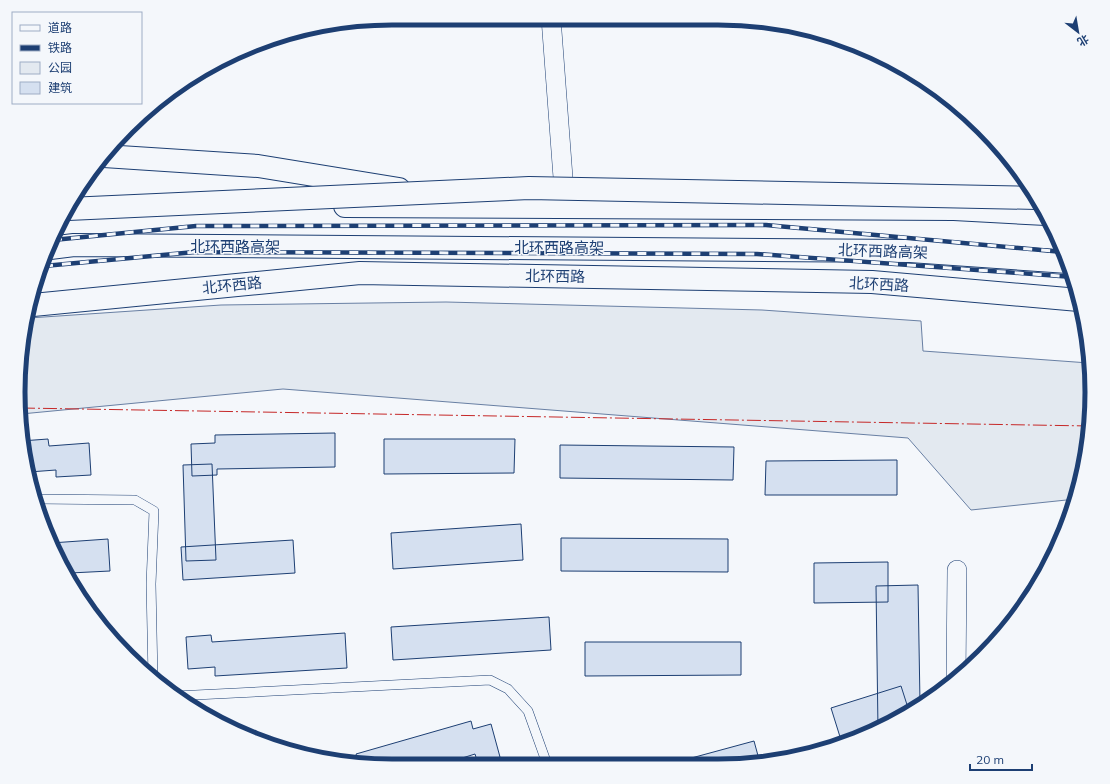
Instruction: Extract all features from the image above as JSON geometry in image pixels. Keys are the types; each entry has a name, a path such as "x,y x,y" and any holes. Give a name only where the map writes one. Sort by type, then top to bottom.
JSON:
{"main road":[{"path":"111,156 258,166 424,193"},
{"path":"74,209 529,188 1029,198"},
{"path":"77,204 954,209 1038,214"},
{"name":"北环西路高架","path":"55,248 90,245 910,251 1061,262"},
{"name":"北环西路","path":"36,305 360,272 872,282 1073,299"}],"street":[{"path":"552,25 565,207"},
{"path":"956,671 957,570"}],"lane":[{"path":"41,499 135,500 154,511 151,584 153,670"},
{"path":"186,695 490,680 508,689 528,711 544,759"}],"green space":[{"path":"446,302 762,310 921,321 923,351 1084,363 1085,392 1084,416 1078,464 1069,500 971,510 908,438 283,389 26,414 26,368 33,318 221,305"}],"building":[{"path":"335,433 335,467 217,469 217,475 192,476 191,444 215,443 215,435"},
{"path":"48,439 49,446 89,443 91,475 56,477 56,470 34,472 28,440"},
{"path":"384,439 515,439 514,473 384,474"},
{"path":"560,445 734,447 733,480 560,478"},
{"path":"897,460 897,495 765,495 766,461"},
{"path":"212,464 216,560 186,561 183,465"},
{"path":"521,524 523,560 393,569 391,533"},
{"path":"561,538 728,539 728,572 561,571"},
{"path":"108,539 110,571 72,573 58,543"},
{"path":"293,540 295,573 183,580 181,547"},
{"path":"888,562 888,602 814,603 814,563"},
{"path":"918,585 920,698 902,710 878,722 876,586"},
{"path":"549,617 551,650 393,660 391,627"},
{"path":"345,633 347,668 215,676 215,667 188,669 186,637 211,635 212,642"},
{"path":"585,642 741,642 741,675 585,676"},
{"path":"901,686 908,706 880,721 840,738 831,708"},
{"path":"471,721 473,729 491,724 500,757 494,759 476,759 475,754 459,759 392,759 357,757 356,754"},
{"path":"754,741 758,757 718,759 688,759"}],"railway":[{"path":"59,239 196,226 766,225 1057,251"},
{"path":"47,266 195,252 757,254 1067,277"}],"power":[{"path":"26,408 1083,426"}]}
